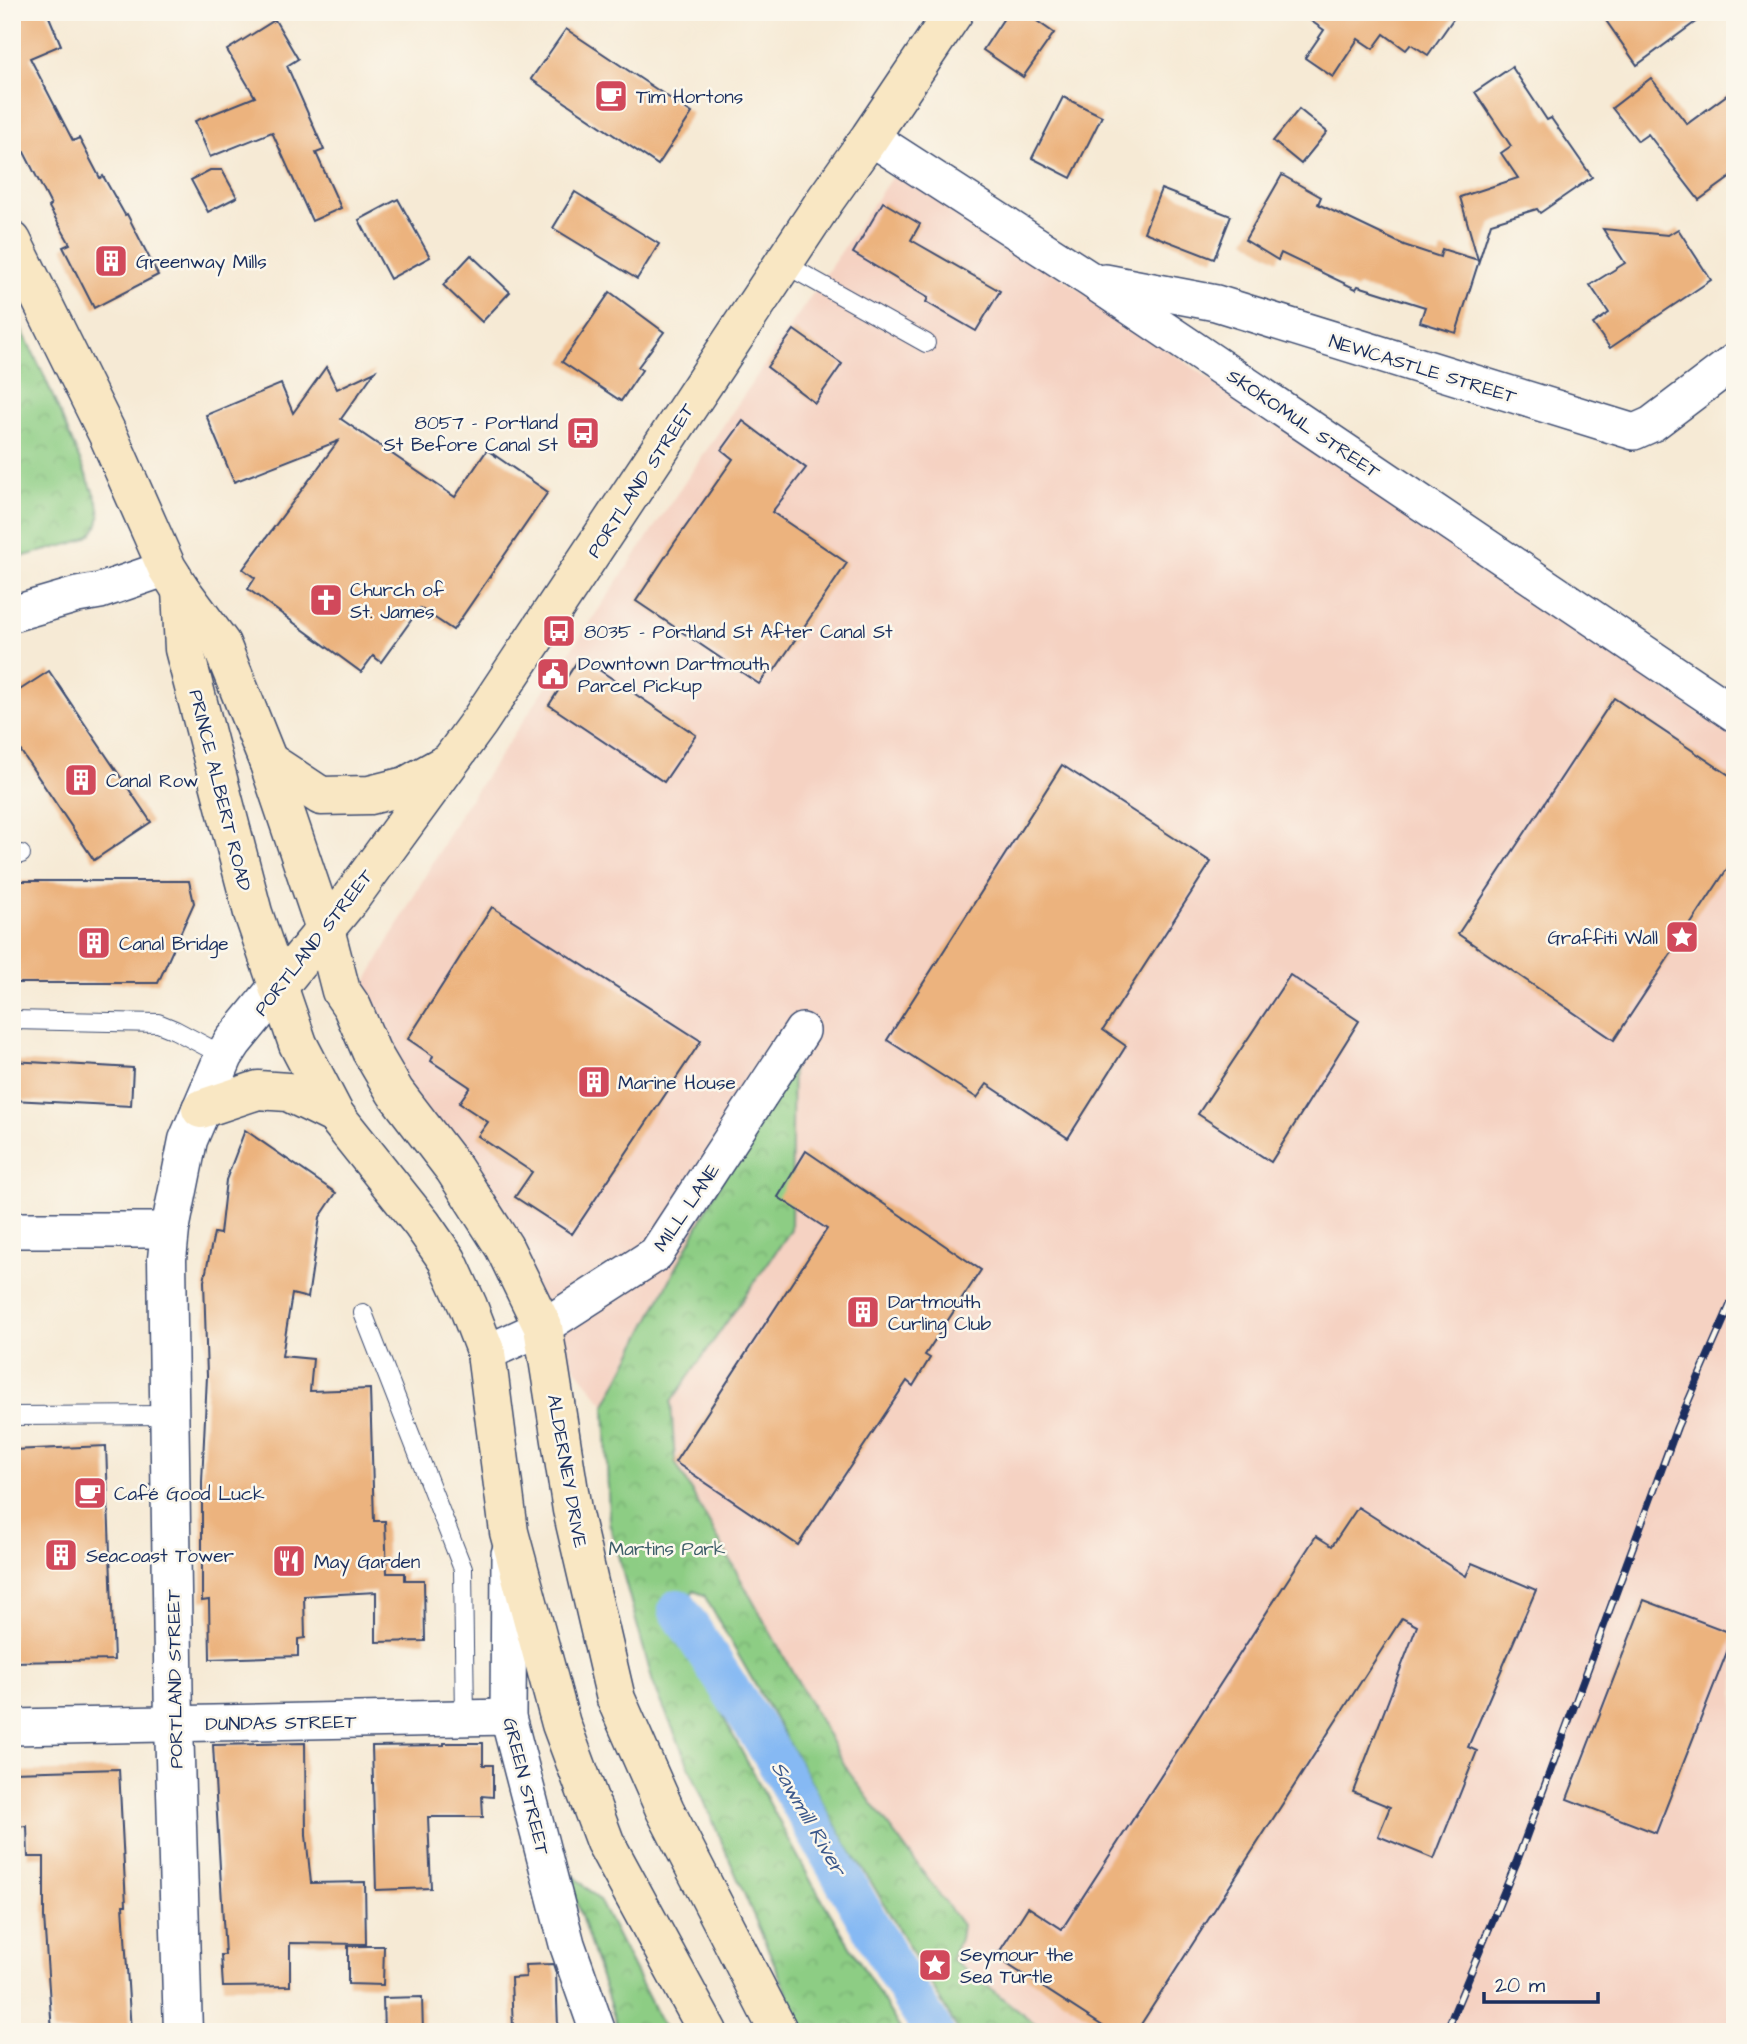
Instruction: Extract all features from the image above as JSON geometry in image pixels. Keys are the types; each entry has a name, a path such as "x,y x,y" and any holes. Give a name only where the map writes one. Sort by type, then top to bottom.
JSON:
{"main road":[{"name":"PORTLAND STREET","path":"278,987 350,900 479,722 783,262 954,12"},
{"name":"PRINCE ALBERT ROAD","path":"12,241 108,435 174,579 221,643 268,761 325,929"},
{"name":"PRINCE ALBERT ROAD","path":"174,579 184,649 253,913 278,987"},
{"path":"268,761 321,796 370,796 406,786 449,763"},
{"name":"ALDERNEY DRIVE","path":"325,929 341,991 352,1007 371,1051 395,1092 454,1169 504,1247 543,1327 572,1510 616,1699 665,1810 779,2032"},
{"path":"278,987 298,1044 335,1115 422,1224 447,1260 468,1306 486,1353 509,1532 561,1724 605,1842 708,2032"},
{"path":"201,1109 258,1090 288,1092 335,1115"}],"street":[{"name":"SKOKOMUL STREET","path":"870,137 1091,280 1735,714"},
{"name":"NEWCASTLE STREET","path":"1091,280 1216,303 1634,432 1651,424 1735,361"},
{"path":"12,614 78,595 174,579"},
{"name":"PORTLAND STREET","path":"183,2032 174,1724 167,1259 188,1140 224,1056 278,987"},
{"name":"MILL LANE","path":"486,1353 543,1327 656,1254 802,1031"},
{"path":"12,1230 170,1230"},
{"name":"GREEN STREET","path":"509,1532 508,1717 567,1944 598,2032"},
{"name":"DUNDAS STREET","path":"12,1727 508,1717"}],"lane":[{"path":"783,262 926,343"},
{"path":"12,1020 158,1023 224,1056"},
{"path":"363,1313 463,1569 465,1719"},
{"path":"12,1416 170,1415"}],"shaded area":[{"path":"899,166 1735,738 1735,2032 1048,2032 1021,2013 979,1977 951,1959 960,1939 962,1924 848,1771 675,1462 671,1402 791,1230 792,1045 605,1405 543,1327 352,1007 458,817"}],"green space":[{"path":"12,310 43,373 98,503 100,514 95,530 82,540 12,559"},
{"name":"Martins Park","path":"793,1043 791,1230 671,1402 675,1462 848,1771 962,1925 960,1939 951,1959 1047,2032 959,2032 848,1847 704,1595 694,1591 685,1604 685,1629 727,1724 812,1883 902,2032 804,2032 653,1683 609,1522 605,1405"},
{"path":"565,1867 599,1900 666,2032 619,2032"}],"building":[{"path":"12,12 47,12 61,45 30,58 73,141 79,138 100,178 103,176 125,215 127,214 158,275 94,308 63,247 70,244 49,207 51,205 24,152 12,158"},
{"path":"1008,12 1024,12 1054,33 1023,77 983,50"},
{"path":"1298,12 1458,12 1428,55 1411,44 1406,50 1384,34 1373,49 1358,39 1333,77 1305,58 1324,30"},
{"path":"1600,12 1709,12 1637,65"},
{"path":"275,20 298,59 287,66 324,150 316,153 341,208 312,221 272,132 210,157 195,121 255,97 227,50"},
{"name":"Tim Hortons","path":"566,29 692,113 658,165 531,79"},
{"path":"1512,67 1547,120 1551,118 1592,177 1540,213 1537,209 1491,223 1456,333 1420,322 1425,307 1358,286 1356,289 1281,253 1278,260 1245,240 1282,175 1321,197 1318,204 1404,245 1440,257 1442,249 1478,260 1460,197 1518,178 1501,153 1511,146 1475,92"},
{"path":"1651,78 1687,124 1735,89 1735,174 1699,200 1648,134 1638,141 1612,108"},
{"path":"1063,97 1102,116 1071,178 1032,158"},
{"path":"1299,109 1327,132 1301,164 1273,141"},
{"path":"210,170 222,170 237,197 208,212 191,180"},
{"path":"1161,189 1231,216 1214,259 1144,232"},
{"path":"575,192 659,244 637,279 553,228"},
{"path":"398,199 430,257 390,279 359,220"},
{"path":"883,202 920,224 911,240 1000,291 976,331 926,302 928,298 853,253"},
{"path":"1603,229 1668,235 1678,229 1711,280 1610,348 1593,324 1609,313 1590,285 1625,263"},
{"path":"471,255 510,292 482,322 443,285"},
{"path":"610,292 664,332 638,367 642,370 621,401 562,362"},
{"path":"794,330 842,364 815,403 767,367"},
{"path":"326,367 337,389 375,371 341,419 455,497 487,450 548,492 453,630 420,608 381,662 373,656 361,672 248,589 255,578 243,569 338,441 234,482 206,415 281,384 293,413"},
{"path":"743,421 806,468 772,512 847,563 774,671 770,669 759,684 636,601 733,459 722,450"},
{"path":"580,657 696,735 664,782 549,705"},
{"name":"Canal Row","path":"49,671 151,822 94,860 12,738 12,695"},
{"path":"1614,698 1735,779 1735,857 1614,1040 1458,934"},
{"path":"1062,765 1211,862 1103,1030 1126,1046 1068,1138 987,1084 977,1098 887,1040"},
{"name":"Canal Bridge","path":"12,881 189,881 194,903 158,983 12,983"},
{"name":"Marine House","path":"492,907 701,1041 572,1234 515,1197 532,1172 478,1136 488,1122 459,1103 470,1087 431,1061 433,1056 408,1039"},
{"path":"1290,975 1359,1021 1271,1162 1198,1114"},
{"path":"12,1061 133,1068 131,1106 12,1100"},
{"path":"245,1130 336,1193 320,1217 308,1298 292,1294 282,1356 313,1359 310,1391 370,1389 374,1521 385,1521 387,1573 405,1573 405,1580 424,1580 425,1641 376,1642 376,1592 304,1596 305,1638 298,1639 298,1656 210,1659 209,1600 202,1601 202,1482 207,1376 204,1281 214,1233 220,1234 226,1180"},
{"name":"Dartmouth Curling Club","path":"806,1151 981,1270 925,1355 930,1358 913,1386 907,1381 798,1545 675,1462 827,1229 778,1197"},
{"name":"Seacoast Tower","path":"106,1446 114,1660 12,1662 12,1450"},
{"path":"1358,1507 1466,1576 1472,1563 1536,1590 1468,1747 1477,1751 1434,1859 1378,1836 1390,1807 1353,1792 1417,1626 1402,1618 1136,2032 1112,2032 996,1957 1028,1907 1062,1929 1316,1536 1332,1546"},
{"path":"1644,1600 1734,1634 1656,1833 1567,1799"},
{"path":"305,1743 306,1835 311,1883 365,1882 366,1944 290,1943 290,1986 223,1987 221,1955 225,1955 213,1745"},
{"path":"483,1743 483,1765 493,1765 493,1797 482,1796 483,1817 428,1817 431,1888 376,1890 372,1746"},
{"path":"119,1769 126,1905 123,1905 131,2032 52,2032 44,1917 44,1857 28,1857 27,1826 12,1827 12,1772"},
{"path":"348,1946 384,1946 383,1985 348,1984"},
{"path":"553,1964 556,1973 558,2027 513,2029 511,1978 526,1977 525,1965"},
{"path":"422,1997 423,2032 384,2032 383,1998"}],"waterway":[{"name":"Sawmill River","path":"678,1609 772,1754 911,1997 934,2032"}],"railway":[{"path":"1446,2032 1517,1861 1677,1427 1735,1294"}],"place":[{"name":"Tim Hortons","path":"611,96"},
{"name":"Greenway Mills","path":"111,261"},
{"name":"8057 - Portland St Before Canal St","path":"583,433"},
{"name":"Church of St. James","path":"326,600"},
{"name":"8035 - Portland St After Canal St","path":"559,631"},
{"name":"Downtown Dartmouth Parcel Pickup","path":"553,674"},
{"name":"Canal Row","path":"81,780"},
{"name":"Graffiti Wall","path":"1682,937"},
{"name":"Canal Bridge","path":"94,943"},
{"name":"Marine House","path":"594,1082"},
{"name":"Dartmouth Curling Club","path":"863,1312"},
{"name":"Café Good Luck","path":"90,1493"},
{"name":"Seacoast Tower","path":"61,1555"},
{"name":"May Garden","path":"289,1561"},
{"name":"Seymour the Sea Turtle","path":"935,1965"}]}
